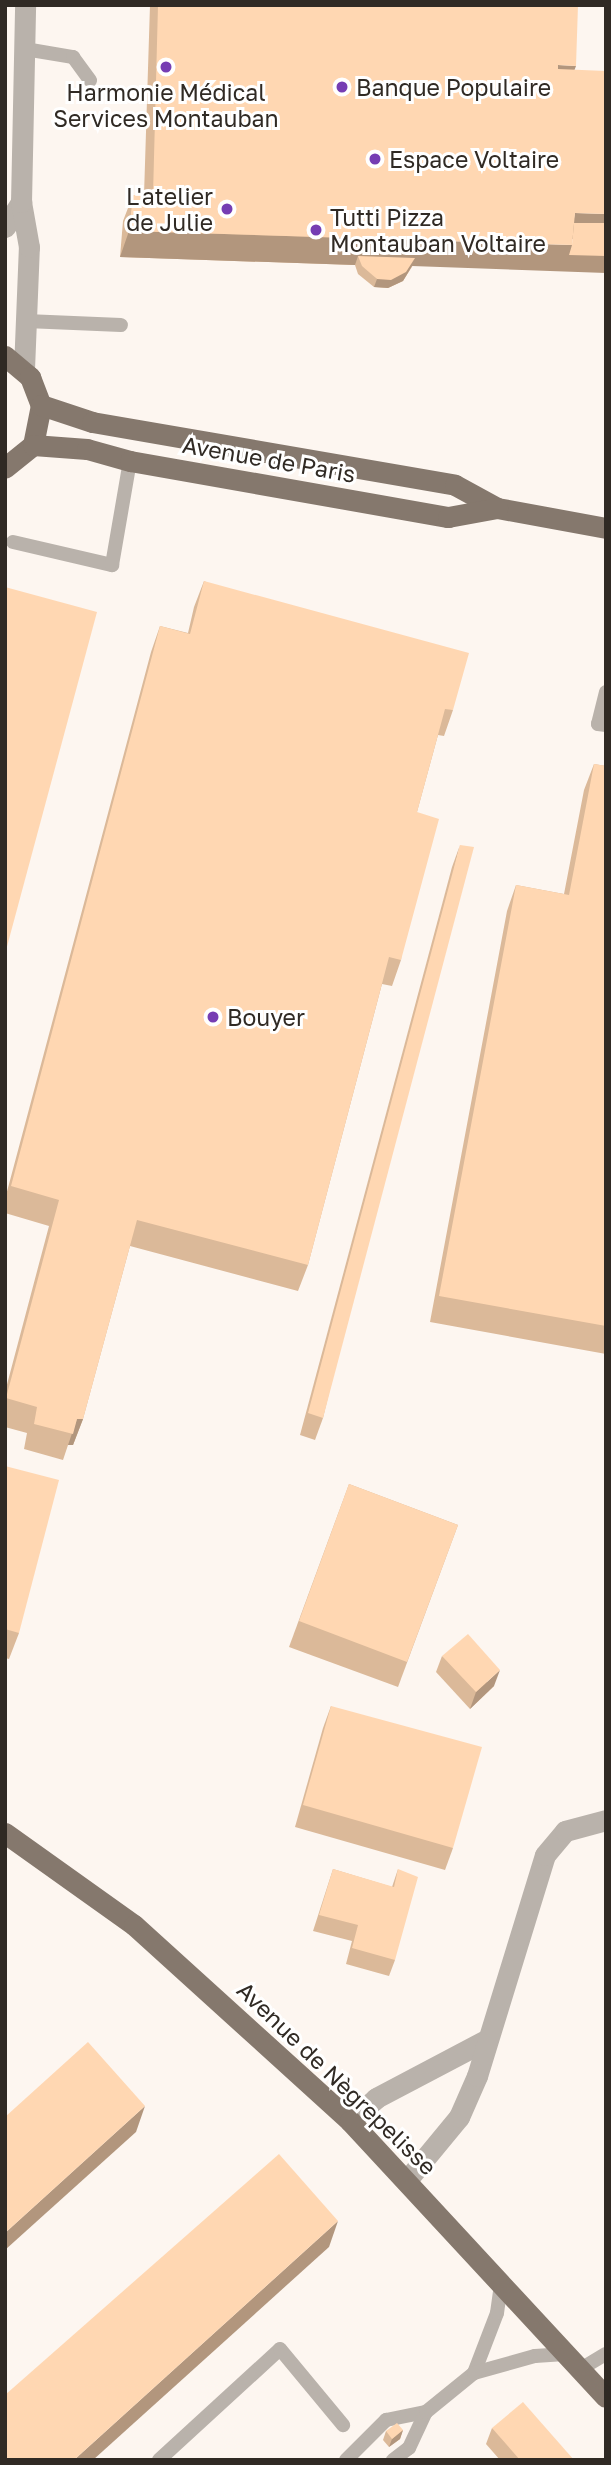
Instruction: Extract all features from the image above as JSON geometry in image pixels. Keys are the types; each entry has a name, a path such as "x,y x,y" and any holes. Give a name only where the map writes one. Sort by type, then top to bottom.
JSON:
{"main road":[{"path":"5,356 24,369 41,405 33,444 5,468"},
{"name":"Avenue de Paris","path":"41,405 92,422 455,485 497,508 606,528"},
{"name":"Avenue de Paris","path":"33,444 86,449 130,461 448,517 497,508"},
{"name":"Avenue de Nègrepelisse","path":"5,1833 134,1925 350,2121 605,2396"}],"street":[{"path":"24,369 29,247 22,202 25,5"},
{"path":"5,227 22,202"},
{"path":"407,2180 459,2117 477,2076 484,2041 545,1855 565,1831 606,1820"},
{"path":"350,2121 376,2098 484,2041"}],"lane":[{"path":"25,49 73,57 90,79"},
{"path":"26,321 121,325"},
{"path":"13,542 112,565 130,461"},
{"path":"606,692 598,723 606,725"},
{"path":"474,2374 497,2313 501,2284"},
{"path":"159,2460 280,2349 343,2425"},
{"path":"393,2460 409,2448 426,2412 474,2374 535,2356 565,2354"},
{"path":"579,2370 606,2354"},
{"path":"345,2460 386,2420 426,2412"}],"building":[{"name":"Espace Voltaire","path":"158,5 578,5 576,66 558,65 558,69 606,71 606,214 575,213 572,245 129,231 133,195 153,195"},
{"path":"574,223 606,223 606,256 569,255"},
{"path":"358,256 415,258 406,272 391,280 377,279 362,266"},
{"name":"Bouyer","path":"204,581 469,653 453,710 445,709 417,812 439,819 401,960 389,957 308,1265 137,1220 83,1419 77,1419 73,1434 34,1424 37,1407 6,1398 59,1200 11,1186 160,626 190,634"},
{"path":"5,587 97,612 5,954"},
{"path":"594,764 606,766 606,1326 439,1296 516,885 569,895"},
{"path":"460,845 474,847 323,1418 308,1413"},
{"path":"5,1466 59,1480 19,1633 5,1629"},
{"path":"349,1484 458,1525 407,1662 299,1621"},
{"path":"468,1634 500,1670 476,1692 442,1656"},
{"path":"331,1706 482,1747 453,1848 303,1805"},
{"path":"333,1869 394,1887 398,1869 418,1877 395,1960 352,1948 358,1925 319,1915"},
{"path":"88,2042 145,2106 5,2233 5,2117"},
{"path":"279,2154 338,2221 74,2460 5,2460 5,2395"},
{"path":"523,2402 574,2460 520,2460 492,2428"},
{"path":"397,2423 403,2430 392,2439 386,2431"}],"place":[{"name":"Harmonie Médical Services Montauban","path":"166,67"},
{"name":"Banque Populaire","path":"342,87"},
{"name":"Espace Voltaire","path":"375,159"},
{"name":"L'atelier de Julie","path":"227,209"},
{"name":"Tutti Pizza Montauban Voltaire","path":"316,230"},
{"name":"Bouyer","path":"213,1017"}]}
